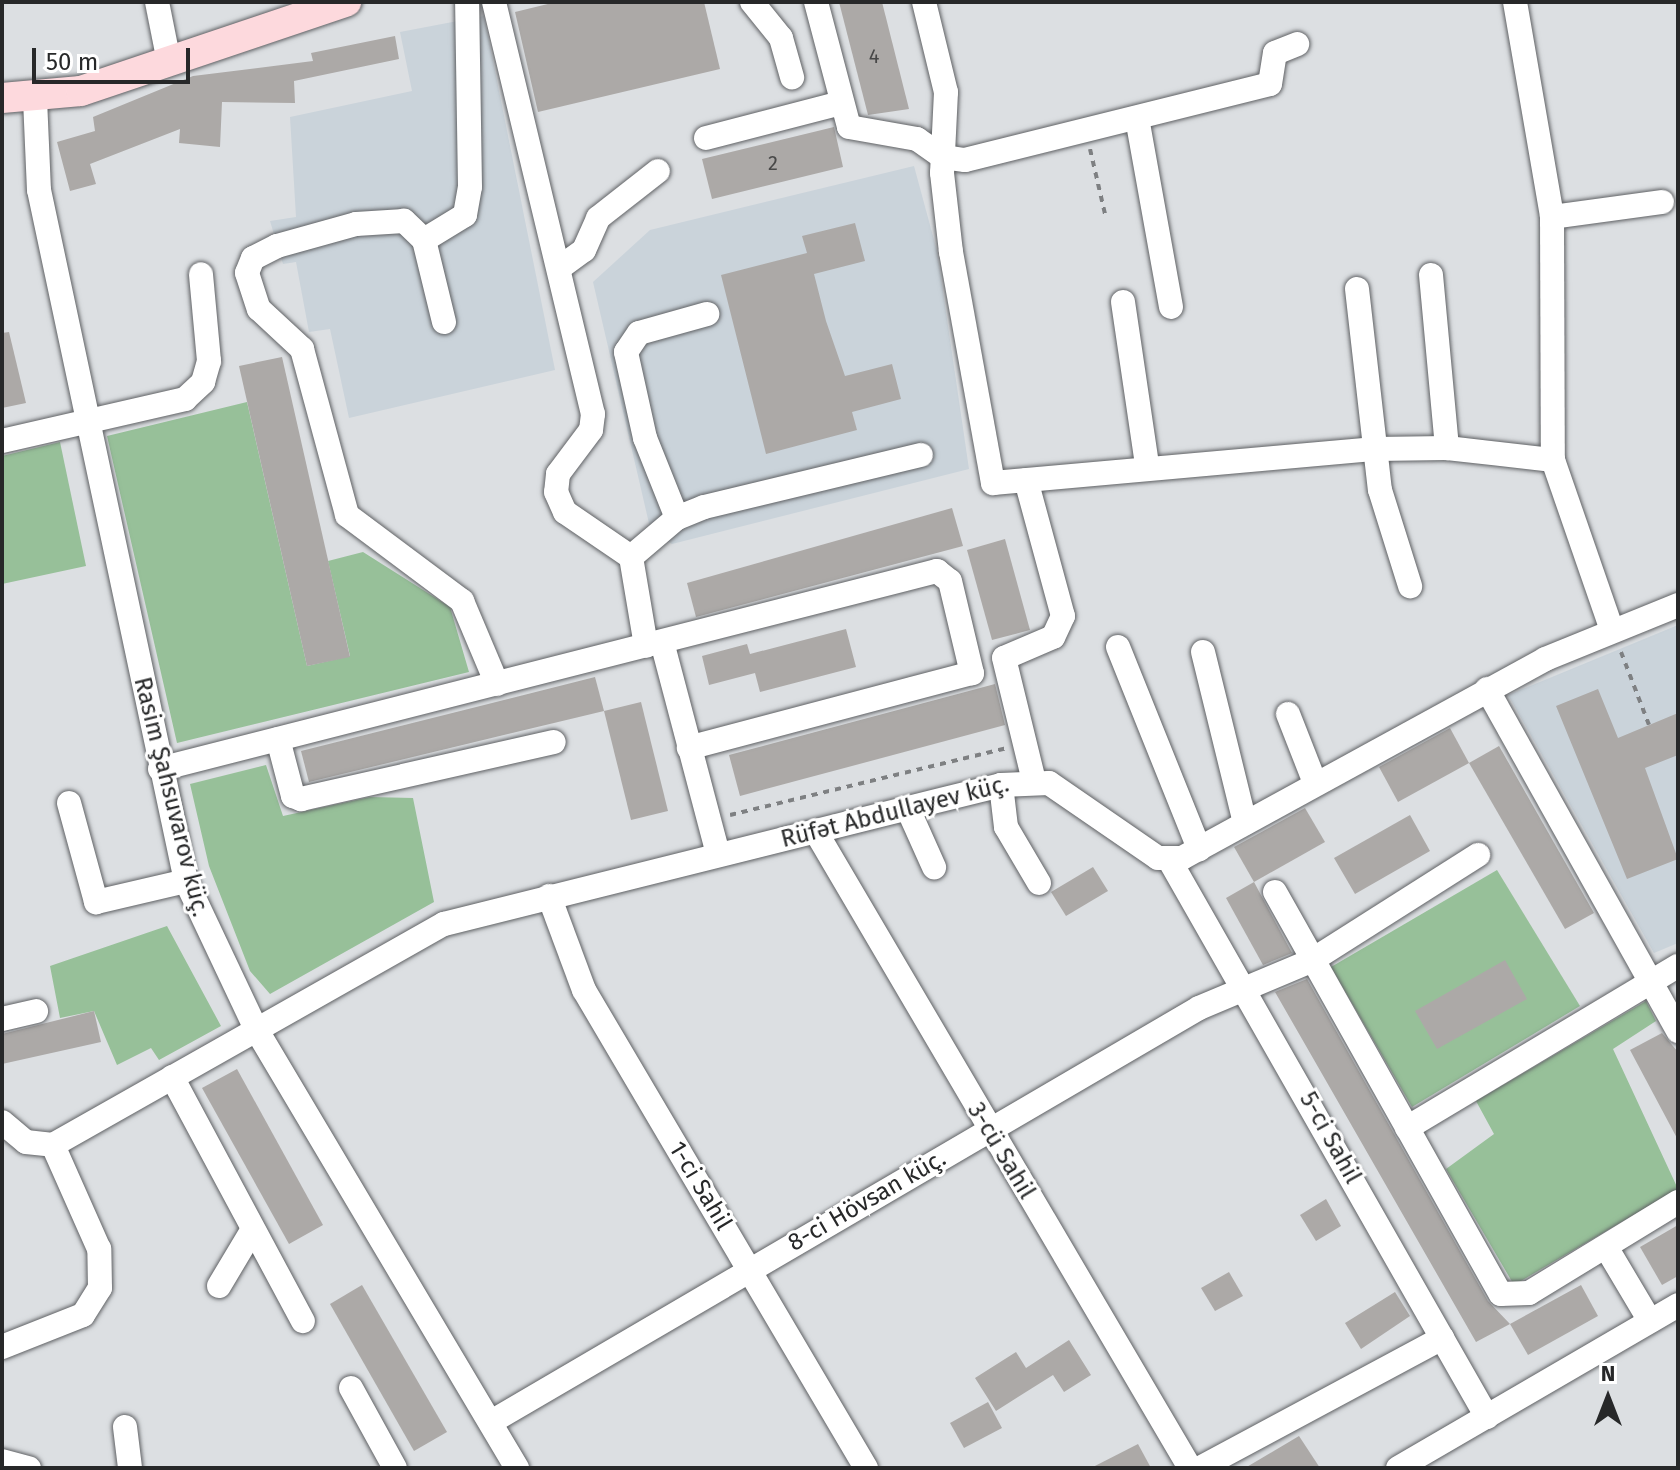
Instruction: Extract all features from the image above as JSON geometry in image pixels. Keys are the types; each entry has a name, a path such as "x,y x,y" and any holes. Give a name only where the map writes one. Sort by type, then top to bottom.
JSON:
{"main road":[{"path":"2,98 35,99 169,62 310,8 346,2"}],"street":[{"path":"157,2 169,62"},
{"path":"424,240 465,215 470,187 467,2"},
{"path":"494,2 562,266 593,414 591,430 558,474 556,492 565,512 631,557 718,854"},
{"path":"752,2 781,38 792,77"},
{"path":"816,2 841,103 856,133 917,139 943,157 988,157 1270,84 1275,53 1297,44"},
{"path":"924,2 946,92 943,157 986,474 1003,485 1147,465 1375,449 1447,448 1553,460"},
{"path":"1515,2 1552,217 1553,460 1612,630"},
{"name":"Rasim Şahsuvarov küç.","path":"35,99 39,190 186,881 256,1029 491,1422 510,1465"},
{"path":"706,138 841,103"},
{"path":"1137,118 1171,307"},
{"path":"562,266 584,250 598,218 658,171"},
{"path":"1552,217 1662,202"},
{"path":"444,322 424,240 404,221 356,224 277,246 253,258 247,273 259,309 302,349 347,515 462,601 497,684"},
{"path":"2,441 185,399 203,382 209,361 201,274"},
{"path":"1431,275 1447,448"},
{"path":"1357,289 1375,449 1410,586"},
{"path":"1123,302 1147,465"},
{"path":"677,518 645,438 626,352 639,333 707,314"},
{"path":"631,557 677,518 921,455"},
{"path":"689,748 972,673 1062,629 1026,480"},
{"path":"160,769 937,571 950,581 972,673"},
{"path":"1170,861 1199,849 1487,689 1612,630 1678,605"},
{"path":"1118,647 1199,849"},
{"path":"1203,652 1245,823"},
{"path":"1004,658 1034,781"},
{"path":"1487,689 1678,1031"},
{"path":"1288,714 1315,783"},
{"path":"278,739 293,796 301,799 554,742"},
{"name":"Rüfət Abdullayev küç.","path":"53,1145 418,935 549,896 1001,785 1034,781 1062,789 1170,861"},
{"path":"1001,785 1006,827 1039,883"},
{"path":"69,803 96,902 186,881"},
{"path":"908,809 934,867"},
{"name":"3-cü Sahil","path":"816,832 989,1131 1190,1468"},
{"name":"8-ci Hövsan küç.","path":"491,1422 1199,1008 1248,992 1311,961 1478,855"},
{"name":"5-ci Sahil","path":"1170,861 1248,992 1487,1417"},
{"path":"1275,892 1311,961 1501,1294 1529,1293 1678,1202"},
{"name":"1-ci Sahil","path":"549,896 584,990 866,1468"},
{"path":"1407,1128 1649,979 1678,966"},
{"path":"2,1019 36,1011"},
{"path":"172,1077 303,1321"},
{"path":"2,1122 26,1142 53,1145 99,1249 100,1288 83,1315 2,1347"},
{"path":"219,1286 253,1229"},
{"path":"1606,1247 1650,1321"},
{"path":"1398,1468 1678,1305"},
{"path":"1200,1468 1442,1338"},
{"path":"351,1388 395,1468"},
{"path":"125,1427 130,1468"},
{"path":"2,1461 29,1468"}],"path":[{"path":"1085,131 1105,214"},
{"path":"1612,630 1649,725"},
{"path":"709,820 1024,744"}],"shaded area":[{"path":"484,16 555,370 349,418 330,329 309,332 296,262 283,264 270,221 296,217 290,117 412,91 400,32"},
{"path":"914,166 937,251 969,469 672,544 651,532 593,282 650,230"},
{"path":"1678,625 1678,943 1654,953 1508,695"}],"green space":[{"path":"247,402 307,666 350,656 328,561 363,552 450,607 469,672 177,743 107,436"},
{"path":"60,442 86,566 2,584 2,456"},
{"path":"266,765 283,816 370,797 413,798 434,902 270,994 250,971 209,866 190,784"},
{"path":"1497,870 1580,1006 1412,1107 1331,967"},
{"path":"167,926 221,1026 159,1060 151,1048 117,1065 94,1011 60,1018 50,966"},
{"path":"1646,1001 1656,1021 1613,1049 1678,1189 1514,1285 1446,1169 1494,1134 1476,1101"}],"building":[{"path":"556,2 704,2 720,69 538,112 515,12"},
{"path":"839,2 882,2 909,109 868,115"},
{"path":"395,36 399,59 294,81 295,103 222,102 220,147 179,143 180,129 90,164 96,184 70,191 57,142 95,131 93,117 193,76 313,61 311,53"},
{"path":"834,127 843,167 712,199 702,159"},
{"path":"855,223 865,261 814,274 826,321 845,376 892,364 901,399 852,412 857,430 766,454 721,275 807,253 802,236"},
{"path":"9,332 26,403 2,408 2,333"},
{"path":"282,357 350,657 307,666 239,366"},
{"path":"952,508 963,546 696,617 687,583"},
{"path":"1005,539 1030,630 992,640 967,550"},
{"path":"846,629 856,667 760,692 755,673 709,685 702,656 747,644 750,654"},
{"path":"595,677 604,711 309,782 301,751"},
{"path":"995,684 1005,725 740,796 729,755"},
{"path":"1598,689 1618,738 1678,713 1678,755 1645,768 1678,859 1627,879 1556,706"},
{"path":"641,702 668,811 631,820 604,711"},
{"path":"1450,728 1469,763 1398,802 1379,767"},
{"path":"1499,746 1594,913 1565,929 1469,763"},
{"path":"1305,808 1325,842 1254,882 1234,847"},
{"path":"1410,815 1430,851 1355,894 1334,858"},
{"path":"1093,867 1108,891 1066,916 1051,892"},
{"path":"1254,882 1292,953 1263,965 1226,898"},
{"path":"1505,960 1527,999 1437,1049 1415,1011"},
{"path":"1307,979 1488,1301 1510,1324 1476,1342 1275,992"},
{"path":"94,1011 101,1042 2,1064 2,1034"},
{"path":"1662,1033 1678,1052 1678,1140 1630,1050"},
{"path":"237,1069 323,1225 289,1244 202,1088"},
{"path":"1326,1199 1341,1226 1316,1241 1300,1215"},
{"path":"1678,1225 1678,1276 1662,1285 1640,1247"},
{"path":"1229,1272 1243,1296 1215,1311 1201,1288"},
{"path":"362,1285 447,1432 414,1451 330,1304"},
{"path":"1581,1285 1598,1316 1528,1355 1510,1324"},
{"path":"1395,1292 1410,1316 1361,1349 1345,1323"},
{"path":"1069,1340 1091,1375 1064,1392 1053,1375 996,1411 975,1378 1016,1352 1026,1368"},
{"path":"988,1402 1002,1428 964,1448 950,1423"},
{"path":"1299,1436 1320,1468 1245,1468"},
{"path":"1138,1444 1151,1468 1091,1468"}]}
